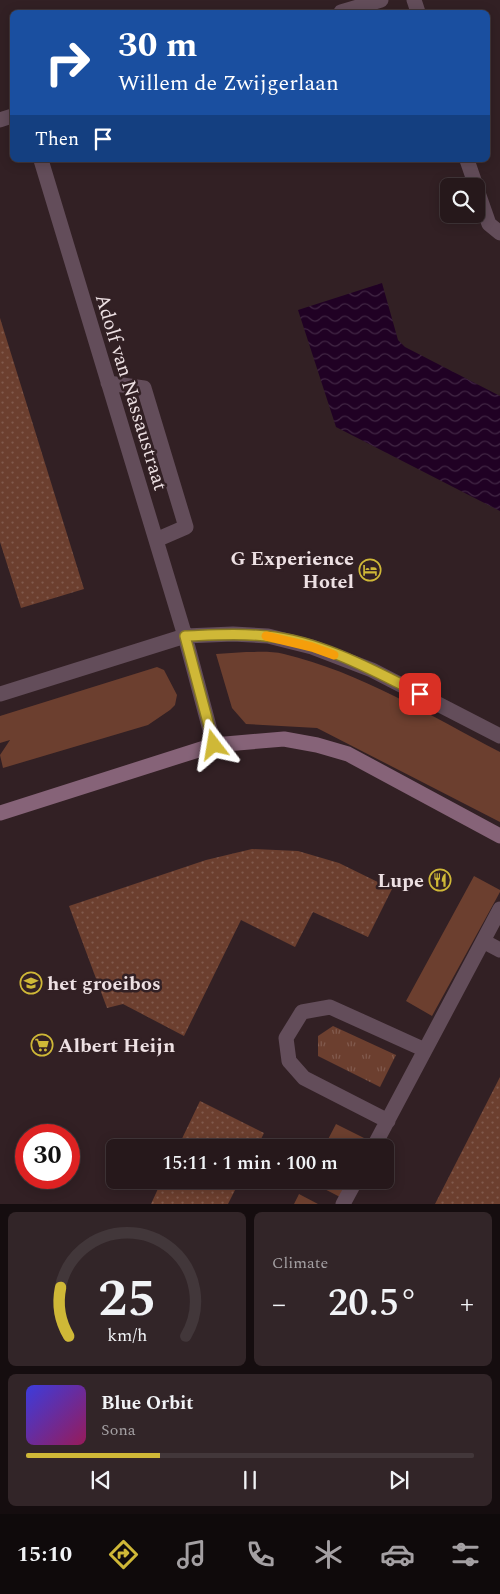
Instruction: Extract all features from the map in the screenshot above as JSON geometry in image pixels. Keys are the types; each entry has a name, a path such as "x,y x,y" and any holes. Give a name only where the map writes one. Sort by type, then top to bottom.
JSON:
{"street":[{"path":"348,10 381,0"},
{"name":"Adolf van Nassaustraat","path":"41,162 185,636 214,745"},
{"path":"468,162 473,178"},
{"path":"485,212 489,224 500,233"},
{"path":"108,383 144,388 186,527 156,540"},
{"path":"0,694 185,636 233,634 268,636 312,647 372,670 500,736"},
{"path":"0,813 214,745 284,739 317,745 348,754 500,836"},
{"path":"378,1139 500,909"},
{"path":"483,941 500,950"},
{"path":"388,1120 304,1078 289,1061 286,1038 302,1012 330,1007 425,1050"},
{"path":"343,1204 351,1189"}],"green space":[{"path":"0,318 84,589 21,608 0,542"},
{"path":"246,652 284,654 312,662 368,683 500,752 500,822 317,728 246,724 232,708 216,654"},
{"path":"157,667 164,670 177,695 175,705 148,725 3,768 0,755 10,740 0,743 0,716"},
{"path":"252,849 298,851 339,863 392,889 368,937 313,912 295,947 241,920 184,1036 123,1004 107,1008 69,906 206,860"},
{"path":"474,876 500,890 500,892 432,1016 406,1001"},
{"path":"333,1026 396,1055 380,1087 318,1056 318,1036"},
{"path":"500,1077 500,1204 435,1204"},
{"path":"200,1101 264,1133 261,1139 182,1139"},
{"path":"336,1124 366,1139 328,1139"},
{"path":"158,1189 236,1189 228,1204 151,1204"},
{"path":"324,1189 344,1189 340,1197"},
{"path":"299,1194 318,1204 294,1204"}],"water":[{"path":"382,283 398,340 405,347 500,396 500,511 336,427 298,310"}],"slow traffic":[{"path":"266,636 312,647 334,655"}],"place":[{"name":"G Experience Hotel","path":"370,570"},
{"name":"Lupe","path":"440,880"},
{"name":"het groeibos","path":"31,983"},
{"name":"Albert Heijn","path":"42,1045"}],"route":[{"path":"214,745 185,636 233,634 268,636 312,647 372,670 420,694"}]}
